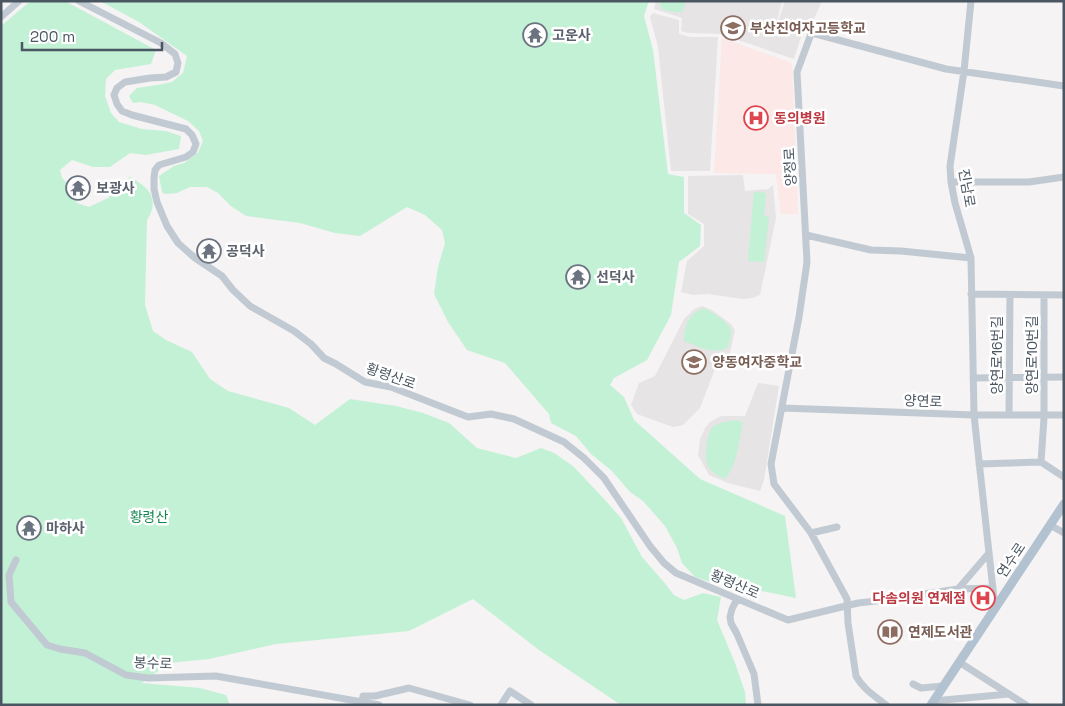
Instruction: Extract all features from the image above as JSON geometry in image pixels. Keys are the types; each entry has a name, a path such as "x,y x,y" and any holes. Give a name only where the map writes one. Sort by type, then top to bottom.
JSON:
{"main road":[{"name":"연수로","path":"932,703 1064,504"}],"street":[{"path":"1,17 19,1"},
{"name":"황령산로","path":"79,1 161,43 175,54 178,63 176,72 166,77 125,82 116,88 114,95 122,111 186,129 192,134 196,144 193,152 186,157 159,165 155,170 154,189 167,226 187,251 222,276 233,290 250,306 294,331 311,344 324,358 365,382 391,387 468,416 491,414 514,419 564,442 604,478 645,540 676,573 788,620 848,605 958,589 993,588"},
{"name":"진남로","path":"971,1 964,71 950,166 951,182 970,258 974,415 995,608"},
{"name":"양정로","path":"848,605 847,599 811,533 774,484 770,464 782,408 807,262 797,72 811,34 946,69 1064,86"},
{"path":"951,182 1029,182 1064,177"},
{"path":"806,235 871,250 970,258"},
{"path":"971,294 1064,295"},
{"name":"양연로16번길","path":"1010,295 1010,415"},
{"name":"양연로10번길","path":"1041,462 1045,377 1044,295"},
{"path":"973,378 1064,376"},
{"name":"양연로","path":"782,408 974,415 1064,415"},
{"path":"979,464 1041,462 1064,476"},
{"path":"1050,525 1064,534"},
{"path":"811,533 837,527"},
{"path":"958,589 989,553"},
{"name":"봉수로","path":"16,560 9,576 11,602 47,645 85,653 126,674 148,678 216,676 379,705"},
{"path":"737,599 730,616 731,623 754,674 758,705"},
{"path":"848,605 848,623 856,676 860,684 886,705"},
{"path":"959,662 1010,694 1017,702 1026,705"},
{"path":"913,684 921,688 943,686"},
{"path":"362,702 363,696 375,696 409,688 470,705"},
{"path":"501,705 510,691 531,705"},
{"path":"932,703 1010,694"}],"shaded area":[{"name":"부산진여자고등학교","path":"656,1 782,1 776,25 802,34 794,59 720,34 681,31 682,18 654,9"},
{"path":"785,1 822,1 809,30 778,22"},
{"path":"653,13 679,20 679,34 690,37 718,37 710,171 671,171 658,47 650,17"},
{"name":"동의병원","path":"722,38 792,63 798,214 781,214 776,174 714,173"},
{"path":"743,175 745,191 768,189 773,185 776,218 760,295 743,299 708,294 693,295 681,292 687,261 704,246 704,224 688,214 688,176"},
{"name":"양동여자중학교","path":"702,306 712,310 731,324 735,330 729,358 722,367 715,369 700,408 683,425 673,427 637,414 631,405 639,383 655,376 684,319 694,309"},
{"path":"758,383 779,386 764,480 760,491 728,483 709,475 698,455 700,439 710,422 721,416 745,416"}],"green space":[{"name":"황령산","path":"34,1 65,1 156,50 151,64 115,70 106,79 105,96 111,113 119,122 142,129 166,131 181,136 179,149 146,155 130,153 110,167 93,167 72,160 60,170 62,178 71,187 77,203 89,207 108,198 130,177 150,193 153,203 147,220 145,305 153,331 166,340 192,352 210,379 228,391 289,408 315,425 350,399 396,406 423,413 449,423 477,448 516,458 541,448 554,453 573,466 621,518 642,557 674,595 684,600 703,593 721,597 717,620 745,692 746,705 621,705 539,650 473,599 409,631 276,644 209,659 169,663 142,683 200,688 226,695 230,705 1,705 1,26 28,3"},
{"path":"100,1 649,1 644,16 653,50 668,174 684,177 684,213 701,225 700,246 679,262 671,315 647,360 614,378 610,385 624,397 634,420 700,479 785,516 796,598 695,577 682,563 677,548 665,526 643,501 630,492 612,471 591,454 576,436 551,423 549,414 505,363 467,350 448,322 434,294 438,267 445,243 442,230 425,215 407,207 360,236 335,233 300,223 246,216 231,206 218,193 207,187 190,187 177,193 165,194 162,192 159,176 174,166 184,163 198,153 203,141 199,131 188,121 155,105 141,102 133,103 129,96 137,88 172,82 183,73 187,56 139,22"},
{"path":"661,1 686,1 682,12 673,12 662,9"},
{"path":"754,192 766,193 764,216 769,217 764,262 748,261"},
{"path":"704,308 720,318 730,328 731,335 728,347 723,350 712,350 684,341 688,321 694,313"},
{"path":"737,420 743,423 739,445 732,468 724,479 710,469 706,461 708,437 714,426"}],"place":[{"name":"부산진여자고등학교","path":"733,28"},
{"name":"고운사","path":"535,35"},
{"name":"동의병원","path":"756,118"},
{"name":"보광사","path":"78,188"},
{"name":"공덕사","path":"209,251"},
{"name":"선덕사","path":"578,277"},
{"name":"양동여자중학교","path":"694,362"},
{"name":"마하사","path":"29,528"},
{"name":"다솜의원 연제점","path":"983,598"},
{"name":"연제도서관","path":"890,632"}]}
